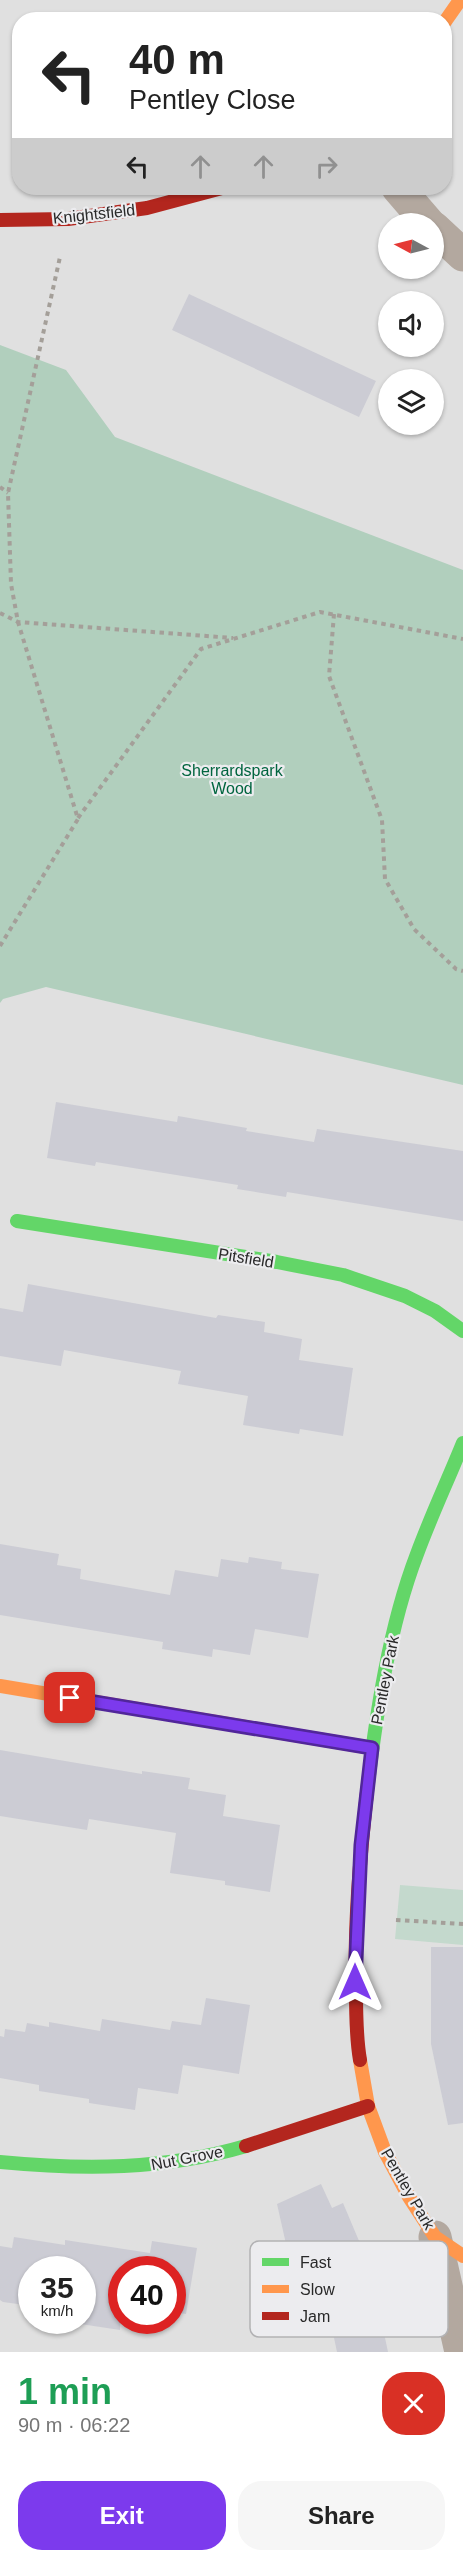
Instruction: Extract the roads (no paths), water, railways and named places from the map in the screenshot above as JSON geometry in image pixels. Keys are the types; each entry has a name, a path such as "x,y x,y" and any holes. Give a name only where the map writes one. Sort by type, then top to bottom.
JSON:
{"street":[{"name":"Knightsfield","path":"0,220 68,219 147,208 196,195"},
{"path":"404,195 420,213"},
{"path":"444,237 463,255"},
{"name":"Pitsfield","path":"17,1221 321,1269 388,1287 439,1312 463,1331"},
{"name":"Pentley Park","path":"441,2241 435,2237 409,2197 385,2152 368,2106 357,2042 356,1918 361,1845 372,1748 394,1632 413,1566 463,1443"},
{"path":"0,1686 372,1748"},
{"name":"Nut Grove","path":"0,2162 67,2169 147,2166 218,2154 368,2106"},
{"path":"435,2237 436,2241"},
{"name":"Pentley Park","path":"448,2246 463,2256"},
{"path":"448,2294 461,2352"}],"park label":[{"name":"Sherrardspark Wood","path":"232,779"}]}
